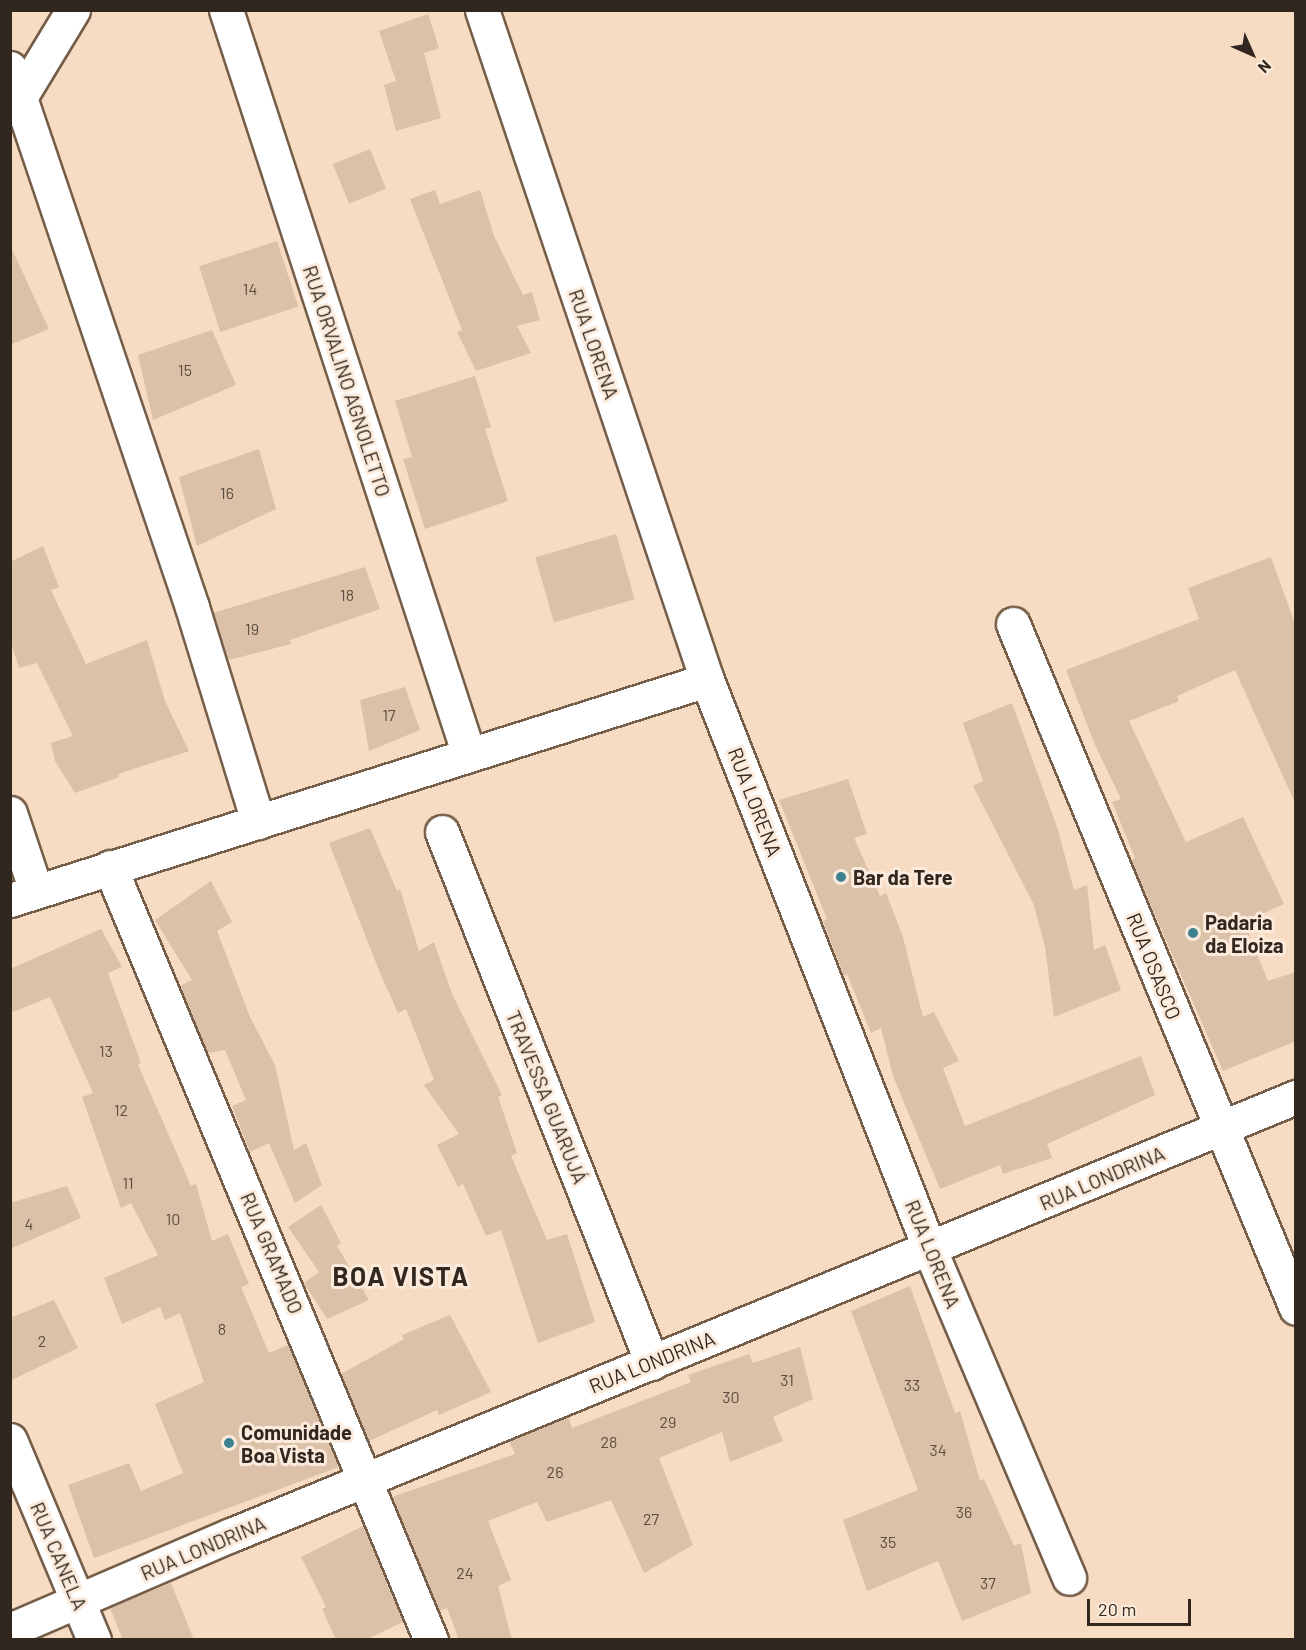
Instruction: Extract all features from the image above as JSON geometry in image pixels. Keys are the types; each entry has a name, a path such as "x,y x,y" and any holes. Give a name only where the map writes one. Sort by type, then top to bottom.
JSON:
{"street":[{"path":"73,10 14,93 192,607 258,822"},
{"name":"RUA ORVALINO AGNOLETTO","path":"226,10 468,752"},
{"name":"RUA LORENA","path":"482,10 706,680 930,1250 1070,1578"},
{"name":"RUA OSASCO","path":"1013,624 1296,1308"},
{"path":"10,813 23,895 258,822 468,752 706,680"},
{"name":"TRAVESSA GUARUJÁ","path":"442,832 652,1362"},
{"name":"RUA GRAMADO","path":"110,867 367,1479 431,1640"},
{"name":"RUA LONDRINA","path":"10,1630 367,1479 930,1250 1296,1097"},
{"name":"RUA CANELA","path":"10,1440 94,1640"}],"building":[{"path":"428,14 439,48 424,53 441,118 396,131 384,85 396,81 379,31"},
{"path":"370,149 386,189 349,204 333,164"},
{"path":"435,190 440,204 480,190 494,236 523,295 532,292 540,320 517,326 531,353 476,371 457,332 462,330 410,199"},
{"path":"277,241 298,307 220,332 199,266"},
{"path":"10,245 49,329 10,345"},
{"path":"212,330 236,385 153,420 138,355"},
{"path":"475,376 491,427 485,429 508,501 425,529 403,459 412,457 395,401"},
{"path":"259,449 276,509 197,546 179,477"},
{"path":"616,534 635,599 554,623 535,557"},
{"path":"43,546 59,587 51,590 86,664 147,640 165,701 189,751 118,774 119,777 75,793 55,761 51,743 73,736 37,663 19,668 10,639 10,562"},
{"path":"1271,557 1296,627 1296,805 1235,670 1177,696 1179,701 1129,721 1186,842 1243,817 1284,904 1244,922 1268,981 1296,972 1296,1041 1223,1071 1131,860 1135,858 1112,802 1121,799 1095,745 1066,670 1199,619 1188,588"},
{"path":"365,567 380,609 290,640 291,644 229,660 213,613"},
{"path":"405,687 420,730 369,751 360,700"},
{"path":"1012,703 1058,830 1074,890 1087,885 1094,950 1105,945 1121,990 1054,1017 1045,947 1034,905 973,786 983,781 963,723"},
{"path":"848,779 867,834 854,838 880,896 886,893 903,937 923,1017 934,1012 959,1061 943,1068 965,1126 1141,1056 1155,1095 1047,1144 1052,1158 1003,1174 1000,1165 940,1189 893,1076 881,1028 871,1033 847,974 844,976 823,921 827,919 779,800"},
{"path":"370,828 397,891 400,889 419,951 434,942 452,994 502,1095 498,1097 517,1153 511,1156 547,1240 567,1234 595,1322 538,1343 501,1230 486,1236 463,1184 458,1187 437,1145 459,1134 424,1085 434,1080 406,1009 398,1013 380,973 329,843"},
{"path":"211,881 232,922 217,931 250,1017 275,1065 294,1150 306,1143 322,1185 295,1203 269,1143 250,1152 232,1106 246,1100 225,1050 208,1053 180,986 192,980 155,920"},
{"path":"101,929 122,967 108,973 141,1063 138,1065 191,1186 196,1184 212,1241 228,1234 249,1284 241,1287 269,1353 288,1345 339,1467 94,1558 68,1485 129,1463 141,1491 183,1473 155,1404 204,1382 180,1313 165,1320 160,1307 122,1324 104,1278 158,1255 131,1203 121,1208 82,1097 93,1093 50,997 10,1013 10,969"},
{"path":"67,1186 81,1218 10,1249 10,1203"},
{"path":"321,1205 341,1243 337,1246 369,1300 327,1319 304,1283 319,1272 288,1227"},
{"path":"910,1286 955,1413 960,1411 980,1481 984,1479 1014,1546 1021,1543 1031,1593 962,1621 938,1561 867,1591 843,1520 918,1490 851,1311"},
{"path":"54,1300 78,1348 10,1381 10,1318"},
{"path":"450,1315 491,1392 439,1415 437,1410 369,1441 341,1374 404,1339 402,1335"},
{"path":"800,1347 813,1399 773,1417 783,1441 730,1462 722,1432 659,1458 693,1545 644,1573 611,1500 547,1522 537,1502 488,1521 511,1580 498,1586 512,1640 459,1640 447,1608 439,1611 392,1497 515,1454 509,1441 568,1417 572,1428 691,1382 688,1375 749,1354 753,1363"},
{"path":"363,1526 403,1622 365,1640 336,1640 322,1609 326,1607 301,1557"},
{"path":"171,1583 194,1640 123,1640 110,1608"}],"place":[{"name":"Bar da Tere","path":"841,877"},
{"name":"Padaria da Eloiza","path":"1193,933"},
{"name":"Comunidade Boa Vista","path":"229,1443"}],"district":[{"name":"BOA VISTA","path":"401,1276"}]}
